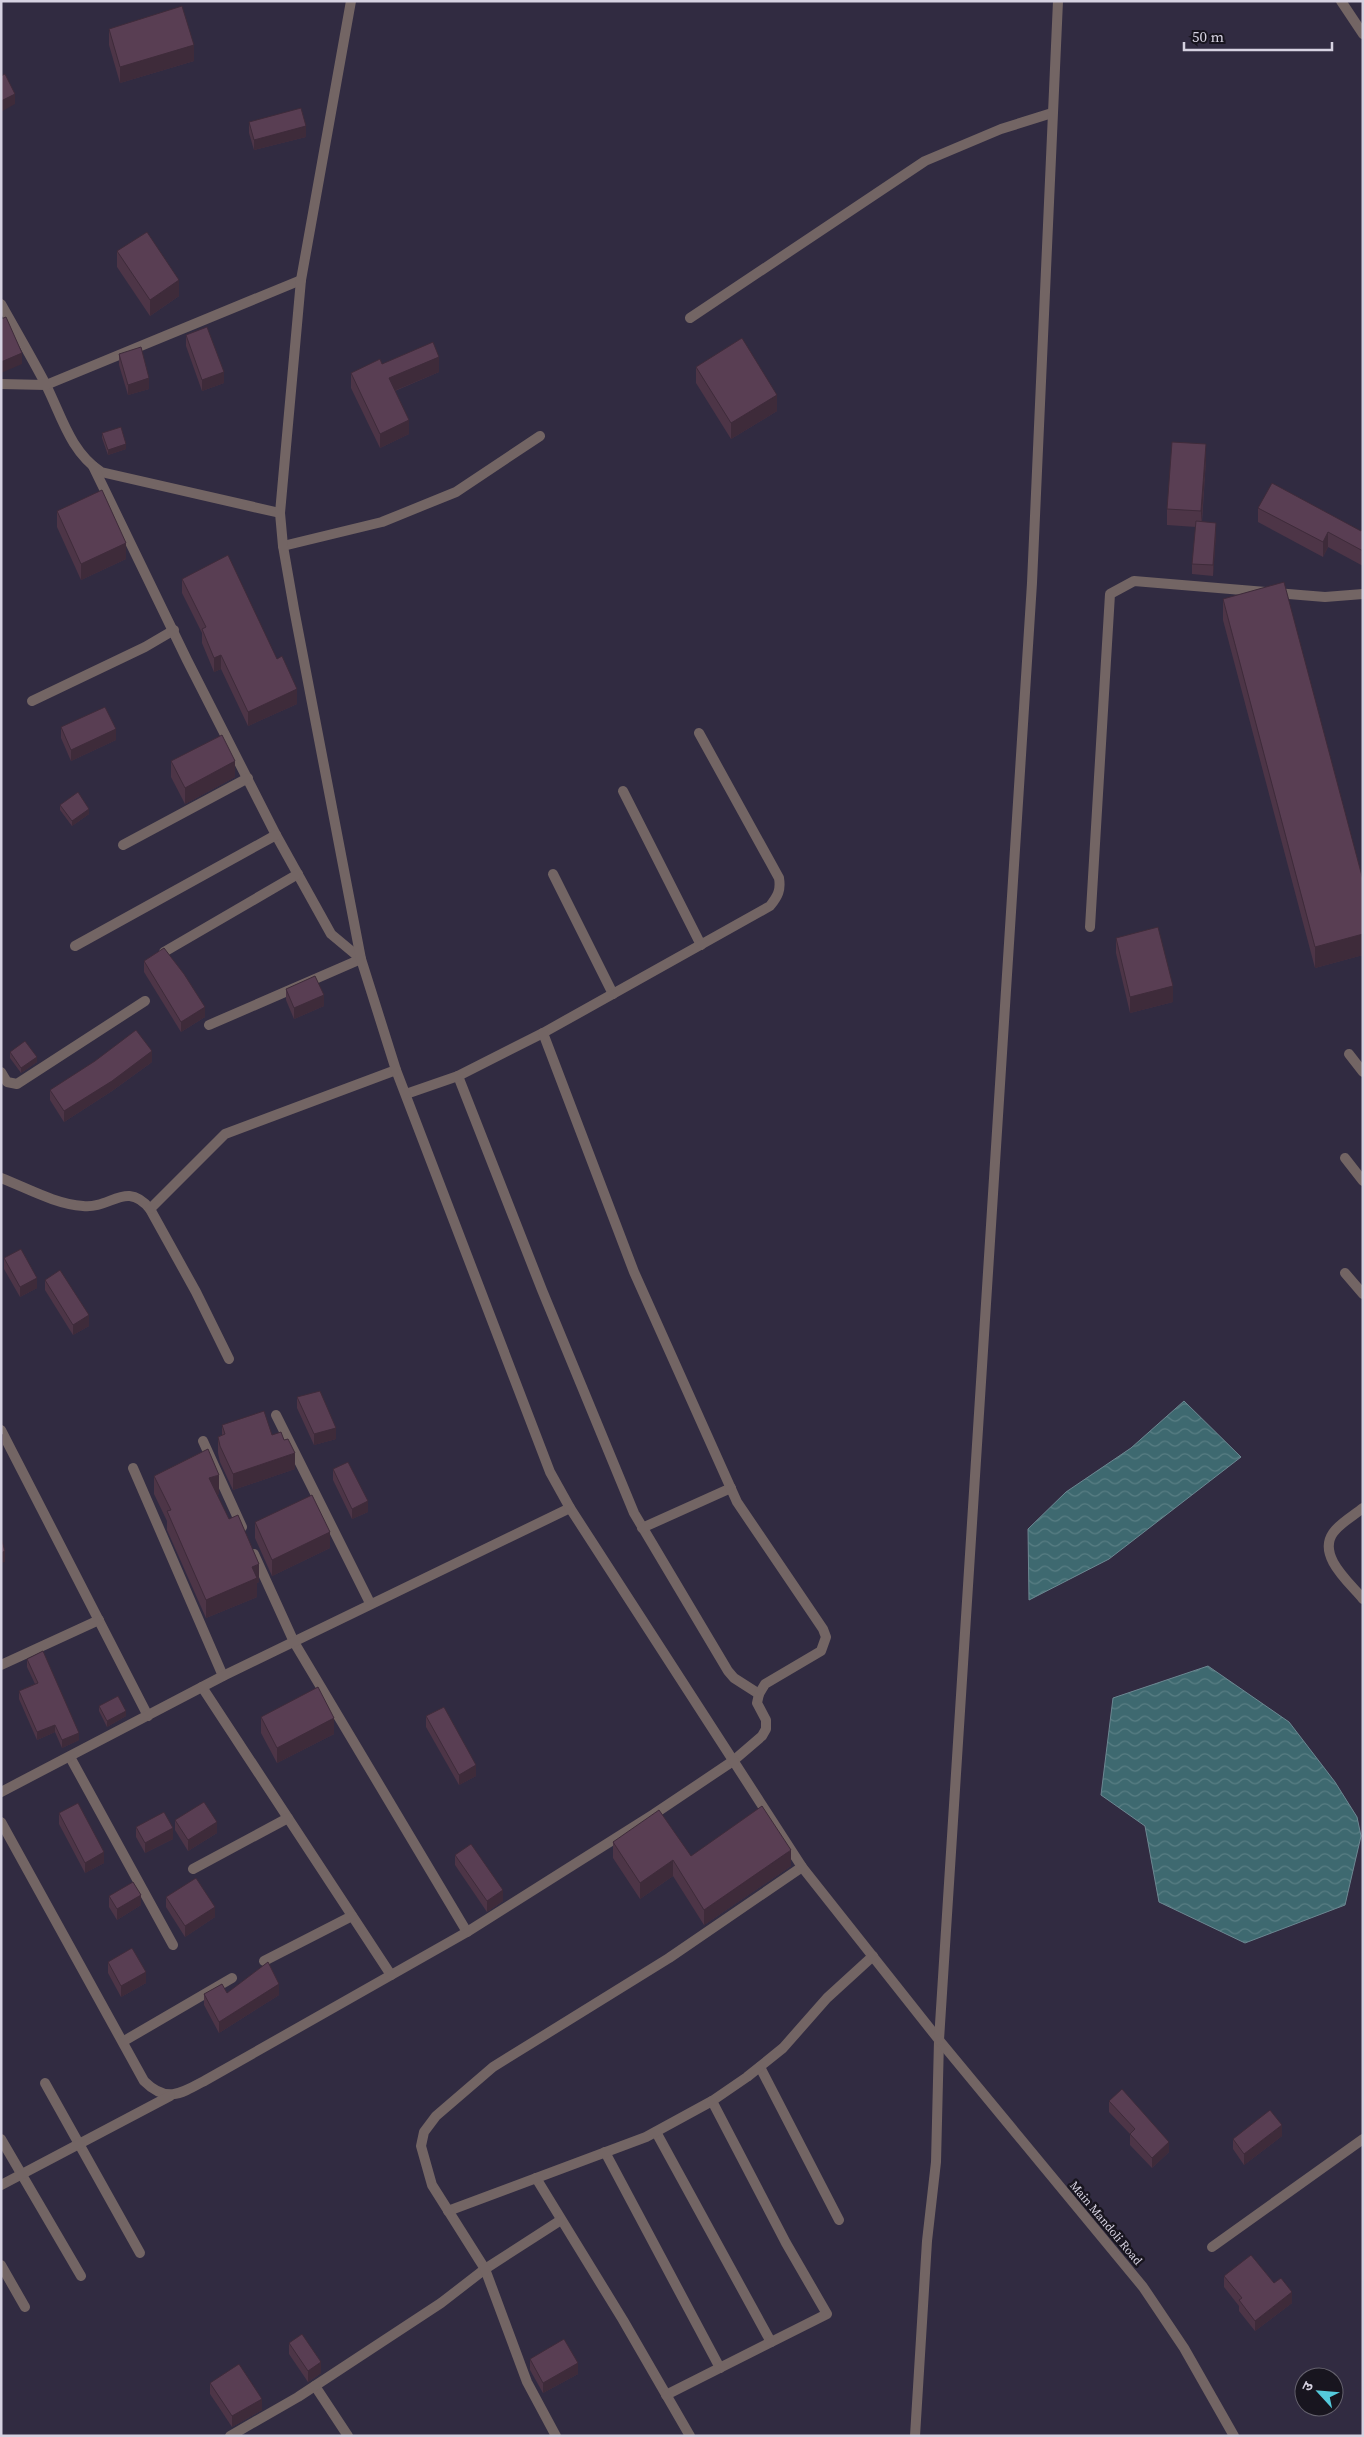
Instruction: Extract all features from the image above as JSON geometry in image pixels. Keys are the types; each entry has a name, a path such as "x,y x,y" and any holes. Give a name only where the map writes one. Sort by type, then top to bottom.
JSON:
{"street":[{"name":"Main Mandoli Road","path":"351,1 301,280 280,513 283,546 361,959 396,1070 550,1472 570,1508 802,1867 939,2040 1143,2287 1184,2348 1234,2436"},
{"path":"915,2436 927,2241 936,2154 939,2040 1032,583 1058,1"},
{"path":"1340,1 1363,34"},
{"path":"690,318 925,161 1001,129 1052,113"},
{"path":"1,384 46,385 301,280"},
{"path":"1,304 46,385 73,445 92,466 101,472 280,513"},
{"path":"283,546 382,522 456,492 540,436"},
{"path":"92,466 174,630 187,660 276,835 331,934 361,959 209,1025"},
{"path":"1090,927 1110,594 1134,581 1324,597 1363,594"},
{"path":"32,701 145,647 174,630"},
{"path":"406,1094 458,1076 543,1033 770,906 777,897 780,887 772,864 699,733"},
{"path":"123,845 248,778"},
{"path":"623,791 701,945"},
{"path":"75,946 276,835"},
{"path":"164,952 298,874"},
{"path":"553,874 613,994"},
{"path":"1,1072 8,1082 17,1084 145,1001"},
{"path":"1,2185 170,2096 206,2080 305,2022 467,1932 654,1814 733,1761 762,1736 766,1729 766,1720 757,1703 759,1694 765,1684 821,1651 826,1637 737,1502 634,1272 543,1033"},
{"path":"1350,1054 1363,1072"},
{"path":"150,1209 225,1134 396,1070"},
{"path":"458,1076 542,1290 642,1528 728,1671 734,1678 759,1694"},
{"path":"1345,1158 1363,1181"},
{"path":"1,1178 65,1203 83,1206 93,1206 124,1196 134,1195 142,1199 150,1209 196,1292 230,1359"},
{"path":"1345,1274 1363,1294"},
{"path":"276,1415 370,1603"},
{"path":"1,1430 148,1716"},
{"path":"203,1441 294,1642 467,1932"},
{"path":"133,1468 223,1676"},
{"path":"642,1528 731,1488"},
{"path":"1,1792 223,1676 370,1603 570,1508"},
{"path":"1363,1508 1334,1531 1329,1539 1329,1548 1331,1560 1363,1599"},
{"path":"1,1665 99,1620"},
{"path":"202,1687 391,1975"},
{"path":"70,1757 173,1945"},
{"path":"193,1870 288,1818"},
{"path":"1,1822 124,2041 144,2081 154,2091 170,2096"},
{"path":"556,2436 527,2382 484,2269 432,2185 421,2146 424,2132 436,2116 493,2067 669,1958 802,1867"},
{"path":"264,1961 352,1916"},
{"path":"448,2211 656,2132 712,2101 760,2067 782,2048 827,1998 873,1956"},
{"path":"124,2041 232,1978"},
{"path":"760,2067 839,2220"},
{"path":"45,2083 140,2253"},
{"path":"666,2394 827,2314 786,2243 712,2101"},
{"path":"656,2132 770,2342"},
{"path":"1,2139 81,2276"},
{"path":"1212,2246 1363,2139"},
{"path":"605,2152 720,2368"},
{"path":"536,2178 690,2436"},
{"path":"230,2436 315,2386 441,2303 484,2269 561,2220"},
{"path":"1,2266 25,2306"},
{"path":"315,2386 348,2436"}],"water":[{"path":"1184,1401 1241,1457 1109,1559 1029,1600 1028,1529 1066,1492 1131,1448"},
{"path":"1208,1666 1289,1722 1335,1782 1357,1817 1361,1836 1345,1905 1245,1943 1159,1902 1145,1826 1101,1795 1113,1698"}],"building":[{"path":"182,6 194,45 120,67 109,29"},
{"path":"5,74 15,94 1,101 1,76"},
{"path":"301,108 306,126 254,140 249,122"},
{"path":"147,232 179,280 150,300 117,251"},
{"path":"6,317 22,353 1,362 1,319"},
{"path":"207,327 224,372 202,380 186,335"},
{"path":"742,338 777,395 731,423 696,367"},
{"path":"433,342 439,357 389,378 409,420 380,434 351,373 380,359 382,364"},
{"path":"141,347 149,378 128,385 119,354"},
{"path":"121,427 126,444 108,450 102,433"},
{"path":"1172,442 1206,444 1201,511 1167,509"},
{"path":"1272,483 1361,531 1363,528 1363,551 1328,532 1323,542 1258,508"},
{"path":"102,490 126,543 81,564 57,511"},
{"path":"1196,521 1216,523 1213,565 1192,564"},
{"path":"228,555 277,659 282,656 297,689 248,712 221,655 214,658 202,629 206,627 182,579"},
{"path":"1284,582 1363,880 1363,934 1315,947 1223,599"},
{"path":"105,707 116,729 71,750 61,727"},
{"path":"222,735 235,761 185,788 171,761"},
{"path":"78,792 89,809 72,821 60,805"},
{"path":"1158,927 1173,986 1130,997 1116,938"},
{"path":"164,948 184,974 205,1007 181,1022 144,961"},
{"path":"315,976 324,995 294,1008 286,989"},
{"path":"136,1030 152,1051 112,1081 64,1111 50,1090 95,1061"},
{"path":"25,1041 37,1057 21,1068 10,1052"},
{"path":"21,1249 37,1278 20,1287 4,1258"},
{"path":"60,1270 89,1315 73,1325 45,1280"},
{"path":"320,1391 336,1428 314,1434 297,1397"},
{"path":"264,1411 272,1435 281,1432 284,1440 288,1439 295,1453 233,1474 220,1446 218,1437 225,1434 222,1425"},
{"path":"208,1449 219,1475 209,1478 229,1519 238,1515 259,1564 252,1567 257,1578 206,1600 167,1511 171,1510 154,1476"},
{"path":"348,1462 368,1501 352,1509 333,1469"},
{"path":"312,1495 330,1532 272,1560 255,1522"},
{"path":"1,1538 5,1551 1,1553"},
{"path":"43,1651 79,1733 62,1740 55,1725 37,1732 19,1691 38,1683 27,1659"},
{"path":"318,1687 334,1718 277,1748 261,1717"},
{"path":"118,1696 126,1711 107,1721 99,1706"},
{"path":"444,1707 476,1765 459,1775 426,1716"},
{"path":"204,1802 217,1822 188,1840 175,1820"},
{"path":"78,1803 104,1852 85,1863 59,1813"},
{"path":"762,1806 791,1850 704,1910 673,1860 640,1883 613,1842 659,1810 691,1856"},
{"path":"164,1812 173,1828 145,1843 136,1827"},
{"path":"471,1844 503,1890 487,1901 455,1855"},
{"path":"196,1878 215,1907 185,1926 166,1897"},
{"path":"133,1882 141,1895 117,1909 109,1896"},
{"path":"132,1948 146,1972 121,1986 108,1962"},
{"path":"268,1962 279,1984 219,2022 204,1994 222,1984 227,1993"},
{"path":"1122,2089 1169,2142 1152,2158 1130,2134 1135,2129 1109,2101"},
{"path":"1270,2110 1282,2125 1244,2154 1233,2139"},
{"path":"1251,2255 1274,2283 1281,2278 1292,2292 1255,2321 1239,2300 1242,2298 1224,2276"},
{"path":"302,2334 321,2362 308,2371 289,2343"},
{"path":"564,2339 578,2363 543,2383 530,2359"},
{"path":"239,2364 262,2399 232,2416 210,2383"}]}
